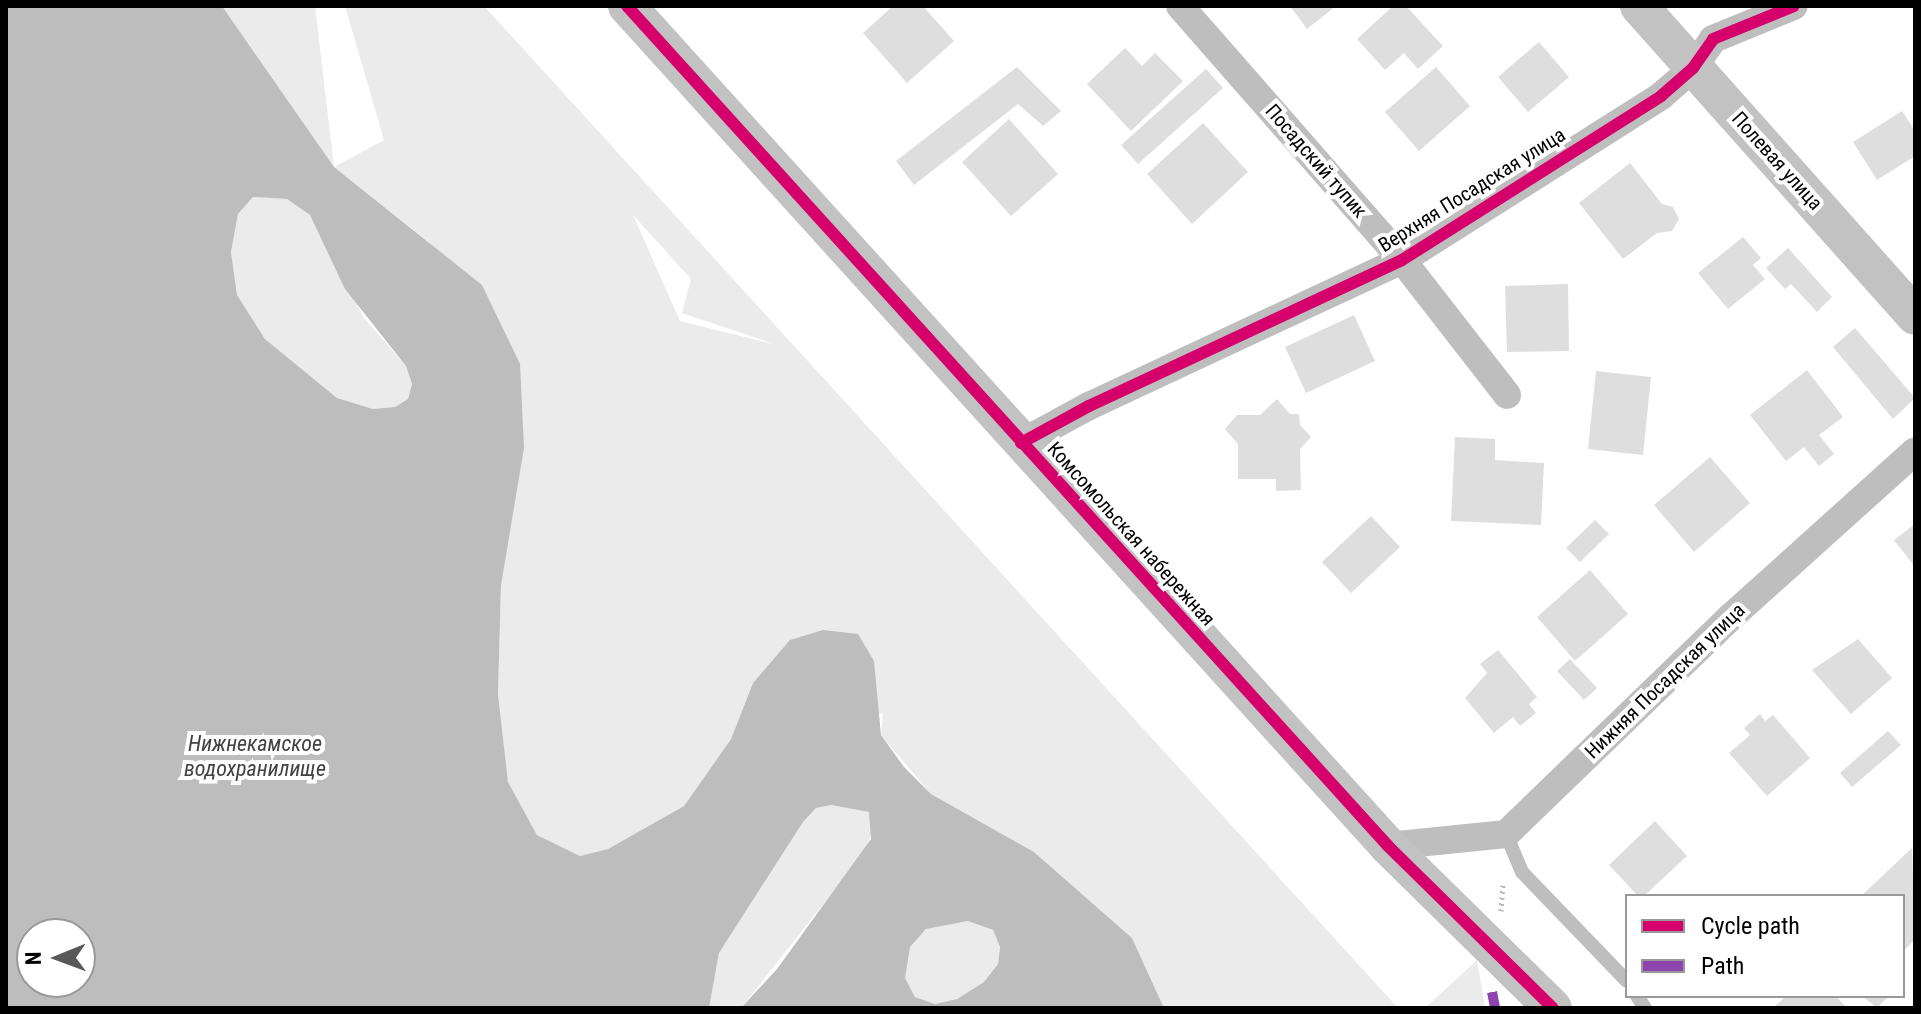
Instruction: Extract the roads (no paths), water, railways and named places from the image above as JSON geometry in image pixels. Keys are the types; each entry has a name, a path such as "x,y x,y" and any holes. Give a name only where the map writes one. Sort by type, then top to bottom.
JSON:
{"street":[{"name":"Комсомольская набережная","path":"627,6 1388,846 1498,950 1553,1008"},
{"name":"Посадский тупик","path":"1180,6 1402,260 1507,395"},
{"name":"Полевая улица","path":"1639,6 1915,316"},
{"name":"Верхняя Посадская улица","path":"1021,443 1089,406 1402,260 1661,96 1693,68 1713,39 1794,6"},
{"name":"Нижняя Посадская улица","path":"1506,834 1732,616 1915,451"},
{"path":"1388,846 1506,834"}],"lane":[{"path":"1506,834 1522,872 1625,979"}],"water":[{"name":"Нижнекамское водохранилище","path":"6,6 222,6 334,167 482,285 520,364 524,448 501,585 498,694 508,782 537,835 580,856 608,849 684,806 731,739 753,683 790,640 823,630 858,634 874,661 881,735 904,767 931,794 1034,852 1132,938 1164,1008 741,1008 777,969 871,839 869,812 831,805 816,808 803,822 719,953 709,1008 6,1008","holes":["253,197 287,199 310,215 345,289 406,366 412,384 408,399 395,407 373,409 337,398 265,339 237,295 231,252 238,214","968,921 993,930 1000,947 998,964 984,982 957,999 935,1004 915,997 905,978 910,947 926,929"]}]}
